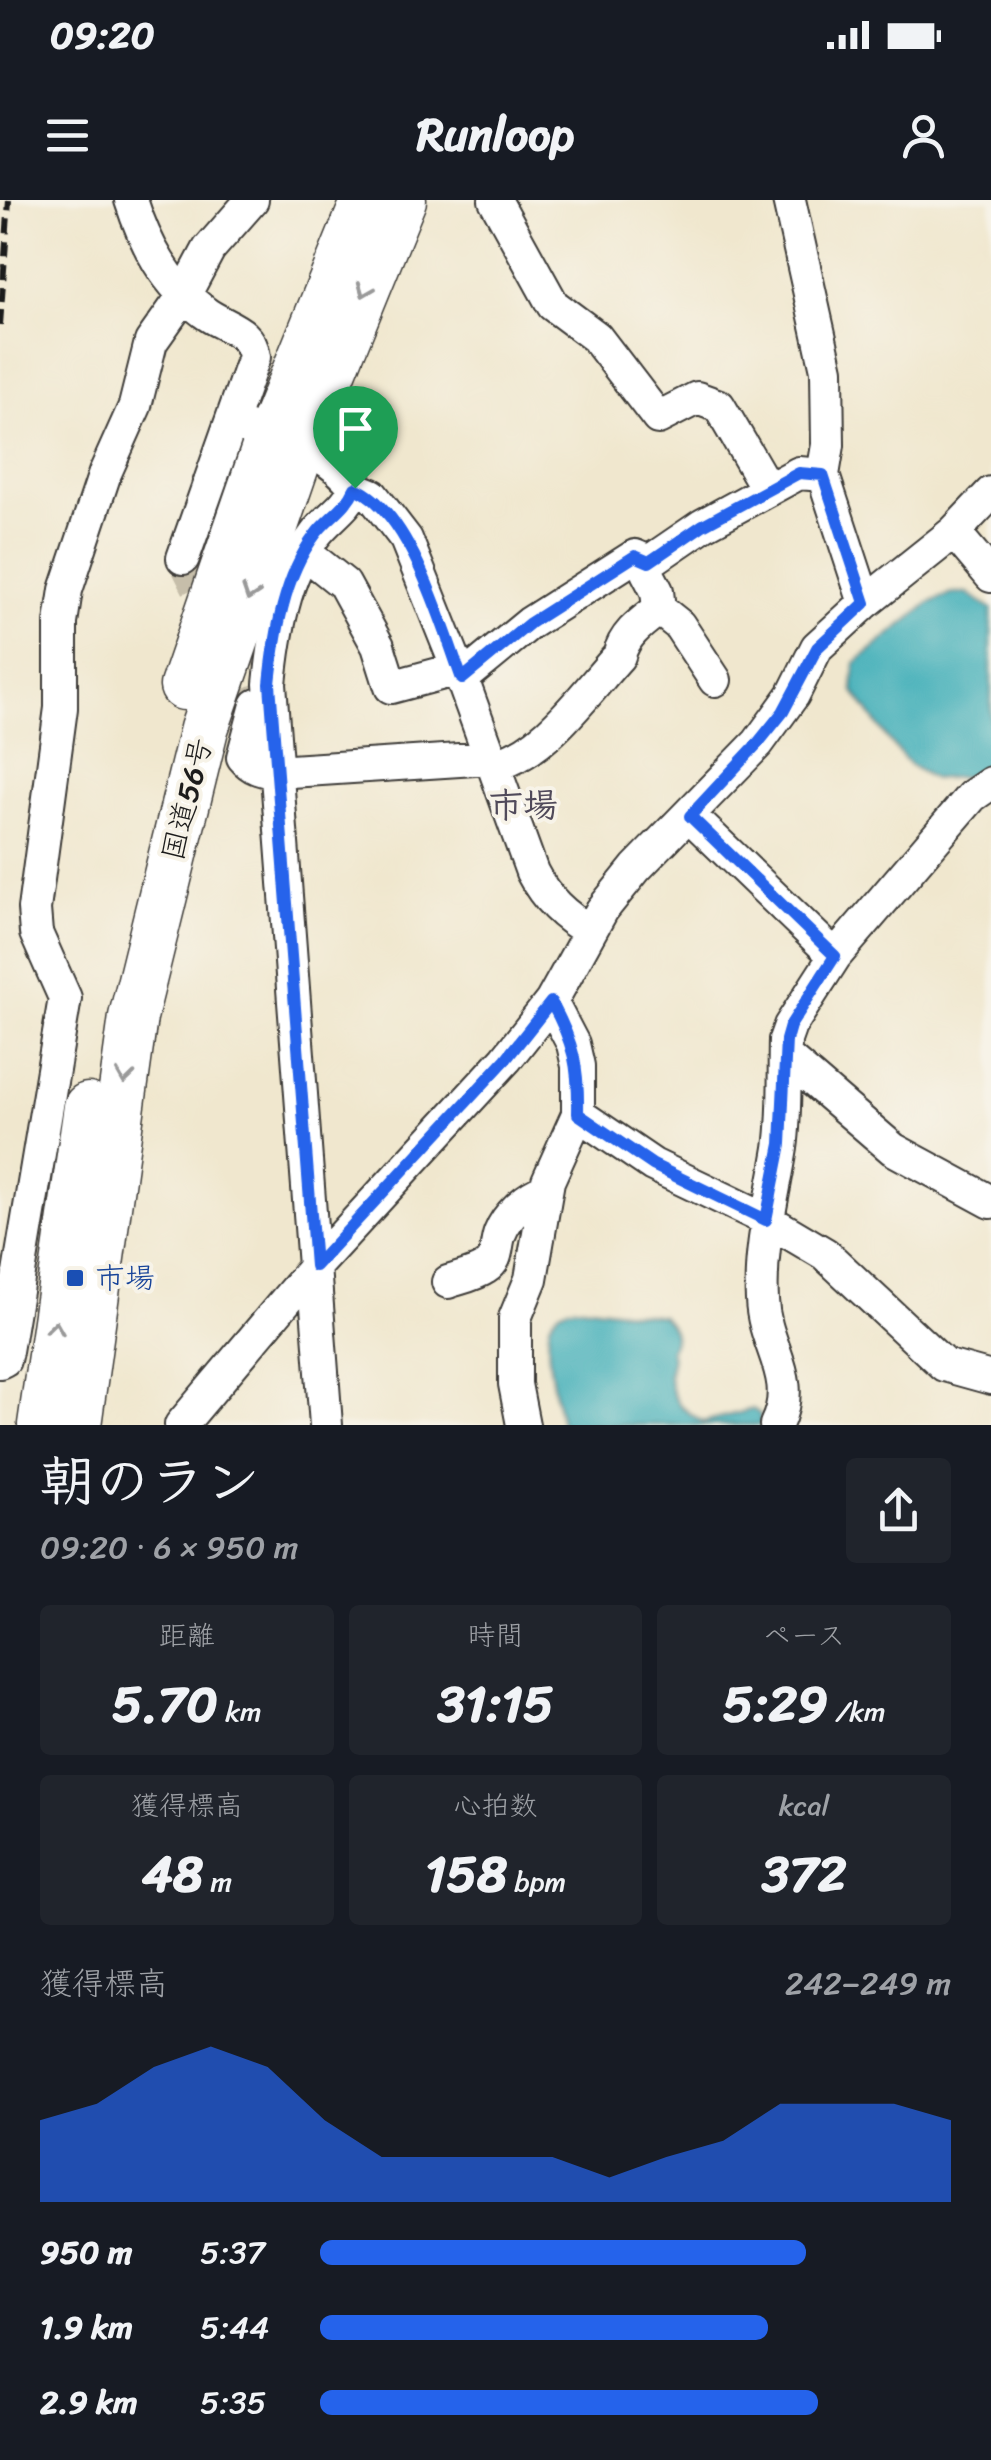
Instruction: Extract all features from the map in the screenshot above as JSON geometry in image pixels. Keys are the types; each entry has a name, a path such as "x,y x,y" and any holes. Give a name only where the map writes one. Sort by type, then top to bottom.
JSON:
{"highway":[{"name":"国道56号","path":"42,1425 103,1014 172,725 267,435 366,200"},
{"name":"国道56号","path":"77,1425 133,1017 204,729 267,435 402,200"}],"street":[{"path":"131,200 144,241 174,284 204,312 246,335 253,345 267,435 183,558"},
{"path":"0,1362 6,1351 26,1241 65,998 36,932 34,909 61,708 62,606 105,473 135,406 151,342 185,294 209,249 252,200"},
{"path":"495,200 553,304 596,337 658,418 697,398 720,406 768,490"},
{"path":"789,200 827,370 829,429 823,475 865,603"},
{"path":"267,435 330,460 344,471 355,488 372,495 406,539 532,872 544,895 590,932"},
{"path":"715,680 679,625 659,609 657,591 647,572 649,562 703,525 799,473 823,475"},
{"path":"326,1425 270,684 274,642 304,552 318,530 350,501 355,488"},
{"path":"181,1425 315,1266 506,1059 551,1002 602,910 636,868 758,743 783,712 817,648 865,603 954,532 991,493"},
{"path":"954,532 991,576"},
{"path":"304,552 344,584 378,646 391,687 460,674 530,623 635,556 649,562"},
{"path":"258,705 243,757 250,766 275,772 491,762 523,756 619,656 622,644 637,626 659,609"},
{"path":"776,1425 785,1406 783,1375 763,1323 761,1294 766,1220 781,1144 790,1026 835,956 972,796 991,783"},
{"path":"690,816 835,956"},
{"path":"523,1425 516,1384 514,1329 531,1279 544,1191 578,1114 578,1066 573,1044 551,1002"},
{"path":"785,1056 893,1149 991,1202"},
{"path":"578,1114 653,1165 766,1220 824,1254 944,1366 991,1378"},
{"path":"448,1282 486,1268 496,1257 501,1230 508,1219 532,1195 544,1191"}],"water":[{"path":"953,593 967,593 991,609 991,775 933,779 910,765 853,690 855,663 929,603"},
{"path":"582,1306 662,1316 674,1335 669,1381 678,1403 703,1422 753,1409 760,1414 761,1425 561,1425 549,1354 549,1327 559,1312"}],"tunnel":[{"path":"183,558 257,705"}],"railway":[{"path":"0,325 9,200"}],"place":[{"name":"市場","path":"75,1278"}],"district":[{"name":"市場","path":"523,805"}],"route":[{"path":"799,473 823,475 865,603 817,648 783,712 690,816 835,956 790,1026 786,1040 781,1144 766,1220 653,1165 578,1114 578,1066 573,1044 551,1002 506,1059 315,1266 270,684 281,614 304,552 318,530 350,501 355,488 372,495 389,512 406,539 462,679 530,623 635,556 649,562 703,525 799,473"}]}
